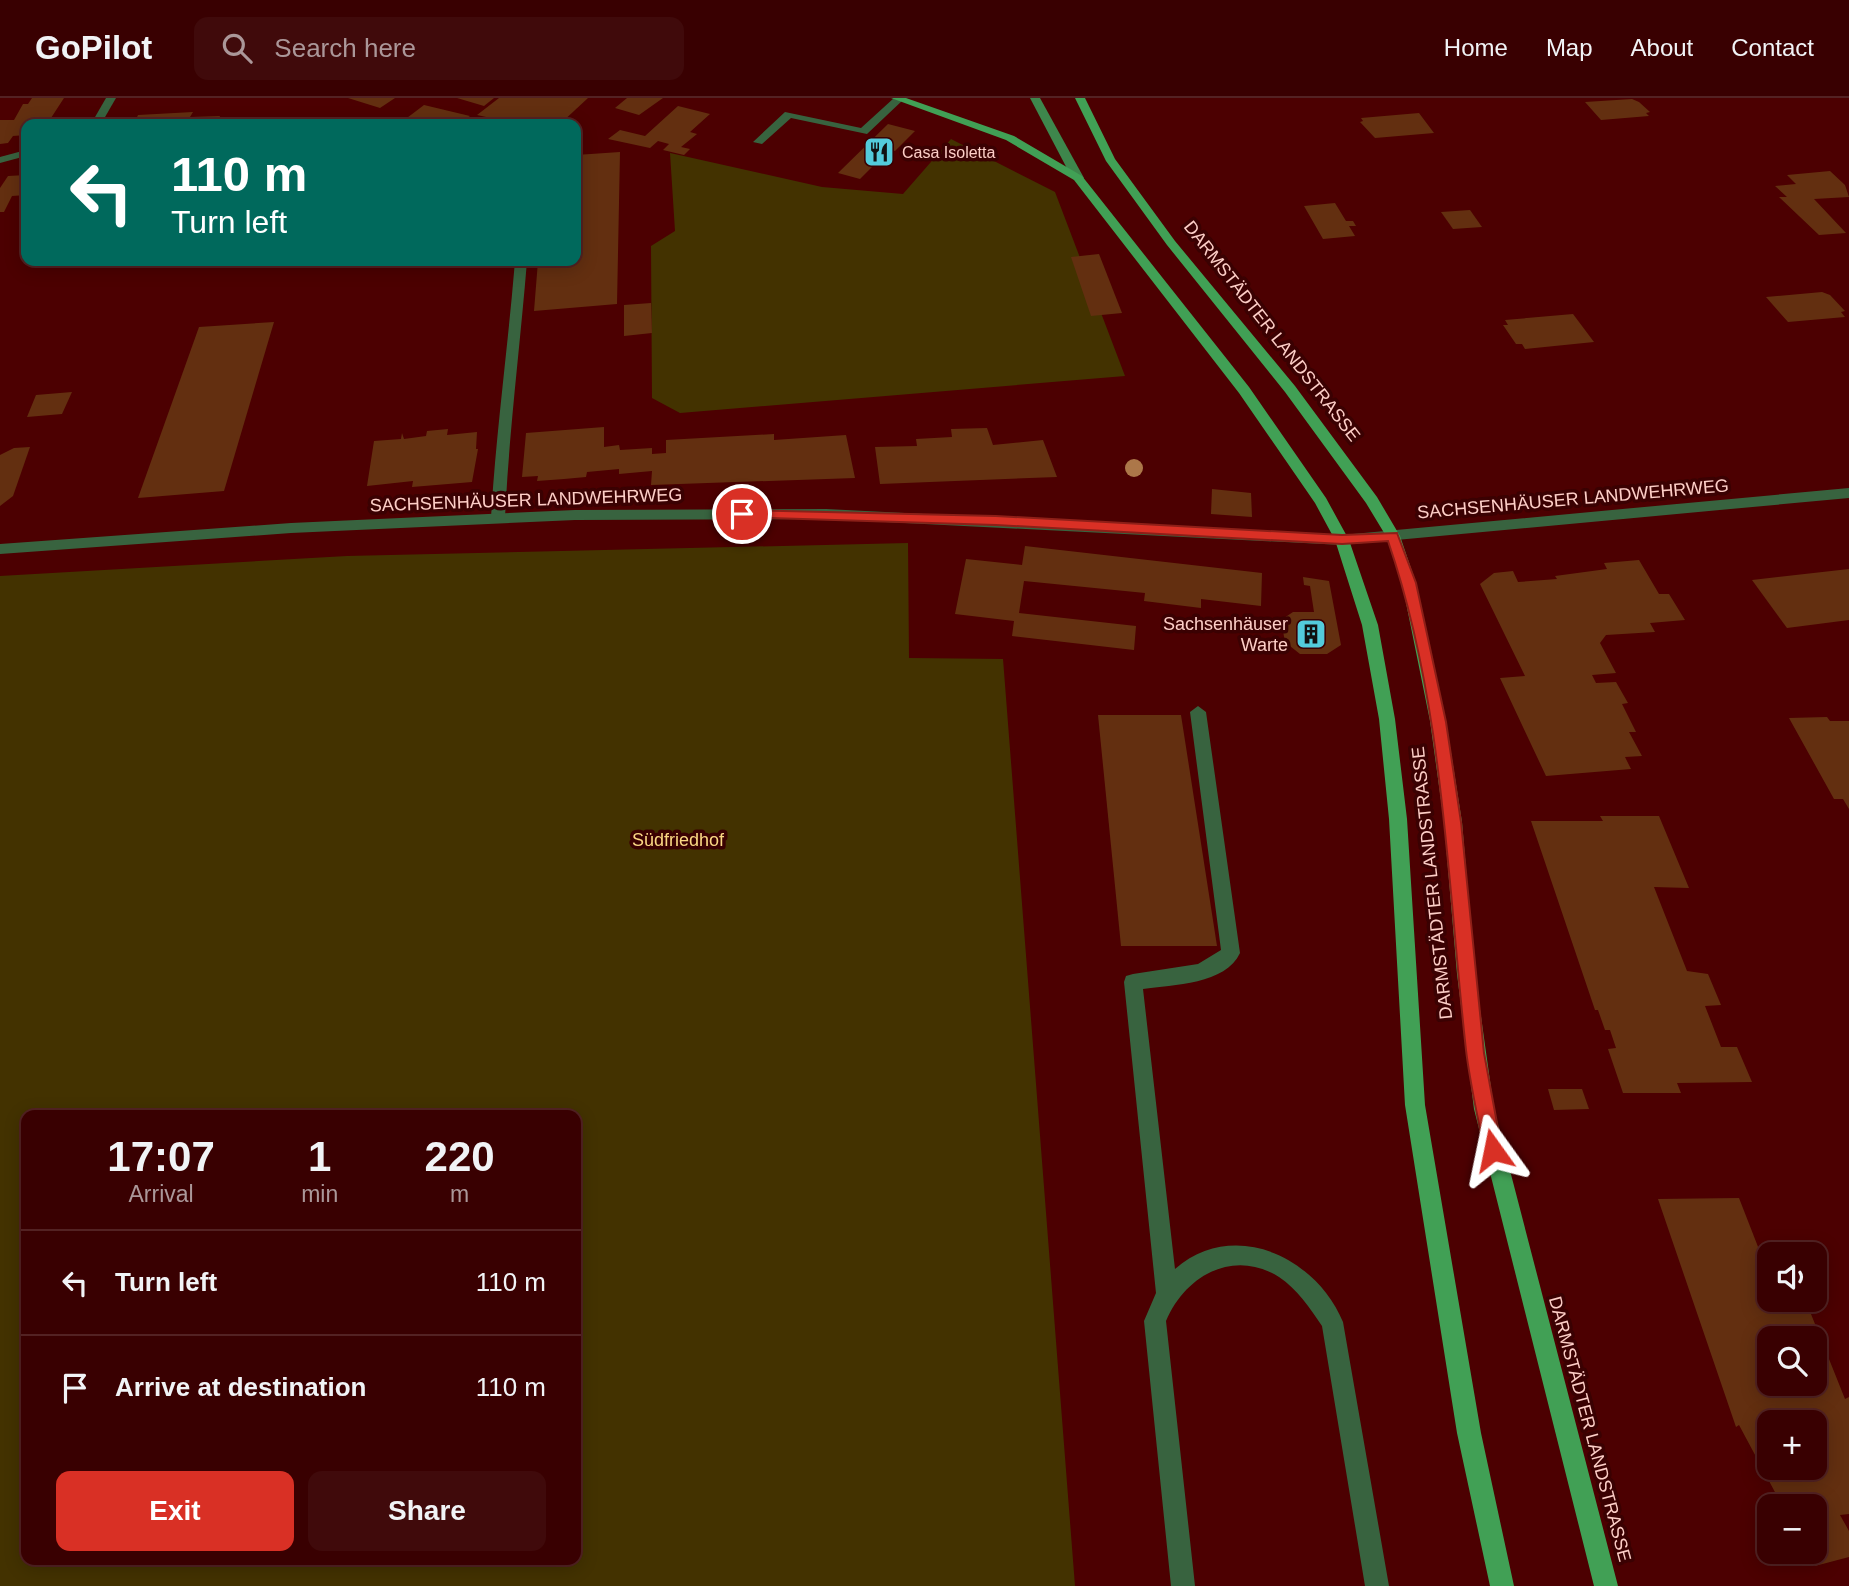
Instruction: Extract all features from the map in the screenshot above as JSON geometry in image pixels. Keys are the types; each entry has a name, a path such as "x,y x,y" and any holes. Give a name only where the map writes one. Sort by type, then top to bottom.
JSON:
{"main road":[{"name":"DARMSTÄDTER LANDSTRASSE","path":"898,98 1010,138 1078,178"},
{"name":"DARMSTÄDTER LANDSTRASSE","path":"1035,98 1078,178 1244,390 1321,501 1342,540 1370,625 1387,719 1398,819 1415,1105 1469,1433 1502,1586"},
{"name":"DARMSTÄDTER LANDSTRASSE","path":"1080,98 1110,159 1171,243 1290,389 1372,500 1393,536 1409,583 1438,722 1453,822 1465,974 1484,1109 1606,1586"}],"street":[{"path":"99,119 111,98"},
{"path":"758,142 789,114 863,132 898,98"},
{"path":"0,160 21,154"},
{"path":"498,518 500,458 510,395 521,266"},
{"name":"SACHSENHÄUSER LANDWEHRWEG","path":"0,549 291,528 498,518 826,514 1342,540 1849,492"},
{"path":"1167,1294 1133,982 1199,971 1221,964 1231,953 1198,712"},
{"path":"1183,1586 1155,1321 1167,1294 1190,1270 1212,1257 1248,1255 1285,1268 1314,1294 1332,1322 1377,1586"}],"green space":[{"path":"951,139 1055,192 1125,376 680,413 652,398 651,246 675,231 670,153 822,187 903,194"},
{"name":"Südfriedhof","path":"908,543 909,658 1003,659 1075,1586 0,1586 0,576 347,556"}],"building":[{"path":"32,98 64,98 51,118 58,117 57,119 21,119 21,135 13,136 8,143 0,144 0,120 14,120 23,104 28,104"},
{"path":"348,98 395,98 380,108"},
{"path":"457,98 494,98 484,106"},
{"path":"499,98 588,98 565,119 495,119 477,115"},
{"path":"627,98 663,98 639,115 615,108"},
{"path":"1632,99 1650,112 1646,113 1649,116 1601,120 1585,102"},
{"path":"424,105 470,116 466,119 406,119"},
{"path":"678,106 710,114 690,132 697,134 681,147 690,149 684,155 663,150 669,144 658,141 650,148 608,139 620,130 645,136"},
{"path":"193,112 190,117 220,116 219,119 136,119 138,115"},
{"path":"1419,113 1434,133 1375,138 1360,122 1363,121 1361,118"},
{"path":"888,124 915,131 895,151 889,150 860,179 838,173"},
{"path":"620,152 617,304 534,311 538,266 581,266 581,155"},
{"path":"1830,171 1845,185 1849,197 1814,199 1846,233 1819,235 1779,197 1787,197 1775,186 1796,184 1787,175"},
{"path":"21,175 21,195 12,196 4,212 0,212 0,188 8,176"},
{"path":"1335,203 1346,221 1353,221 1356,226 1349,226 1355,236 1323,239 1304,206"},
{"path":"1470,210 1482,227 1453,229 1441,212"},
{"path":"1099,254 1122,313 1091,316 1071,257"},
{"path":"1822,292 1830,295 1845,311 1841,312 1845,317 1788,322 1766,297"},
{"path":"651,303 652,333 624,336 624,305"},
{"path":"1573,314 1594,342 1525,349 1522,344 1516,344 1503,325 1508,325 1505,320"},
{"path":"274,322 224,491 138,498 199,327"},
{"path":"72,392 62,414 27,417 36,395"},
{"path":"604,427 604,447 619,445 620,450 652,448 652,454 666,453 666,440 774,434 774,440 846,435 855,478 651,485 652,471 619,474 619,469 587,472 586,477 564,479 537,481 538,476 522,477 526,433"},
{"path":"987,428 993,445 1043,440 1057,477 880,484 875,447 917,446 916,439 952,437 951,429"},
{"path":"448,429 447,435 477,432 478,449 472,482 412,487 413,481 367,486 374,441 401,439 402,433 404,439 426,436 427,431"},
{"path":"30,447 13,496 0,506 0,455 14,448"},
{"path":"1212,489 1251,493 1252,517 1211,514"},
{"path":"1025,546 1262,573 1261,606 1201,599 1201,608 1144,601 1145,593 1024,581 1019,613 1136,626 1134,650 1012,636 1014,621 955,614 966,559 1022,565"},
{"path":"1639,560 1659,594 1669,594 1685,620 1650,623 1655,632 1606,635 1600,643 1616,673 1592,675 1596,683 1616,682 1628,703 1622,704 1636,732 1629,732 1642,756 1625,757 1631,769 1546,776 1500,678 1525,676 1480,584 1494,573 1513,571 1518,582 1557,579 1555,576 1607,569 1604,563"},
{"path":"1849,569 1849,620 1787,628 1752,580"},
{"name":"Sachsenhäuser Warte","path":"1303,577 1329,581 1341,645 1327,654 1300,654 1285,642 1281,620 1293,612 1314,612 1310,586 1304,585"},
{"path":"1098,715 1181,715 1217,946 1121,946"},
{"path":"1827,717 1830,721 1849,721 1849,809 1843,799 1834,799 1789,718"},
{"path":"1600,816 1659,816 1689,888 1654,887 1687,971 1708,974 1721,1005 1705,1006 1721,1047 1737,1047 1752,1082 1677,1083 1681,1093 1623,1093 1608,1049 1616,1048 1610,1030 1605,1030 1598,1010 1595,1010 1531,821 1603,821"},
{"path":"1548,1089 1582,1089 1589,1109 1554,1110"},
{"path":"1739,1198 1757,1244 1757,1312 1810,1312 1816,1326 1757,1326 1757,1396 1827,1396 1827,1354 1845,1399 1849,1397 1849,1514 1840,1515 1849,1531 1849,1557 1827,1563 1827,1494 1776,1494 1769,1480 1827,1480 1827,1410 1757,1410 1757,1459 1739,1425 1736,1427 1658,1199"}],"place":[{"name":"Casa Isoletta","path":"879,152"},
{"name":"Sachsenhäuser Warte","path":"1311,634"}],"route":[{"path":"742,514 996,520 1342,540 1393,536 1409,583 1438,722 1453,822 1465,974 1484,1109 1493,1150"}]}
